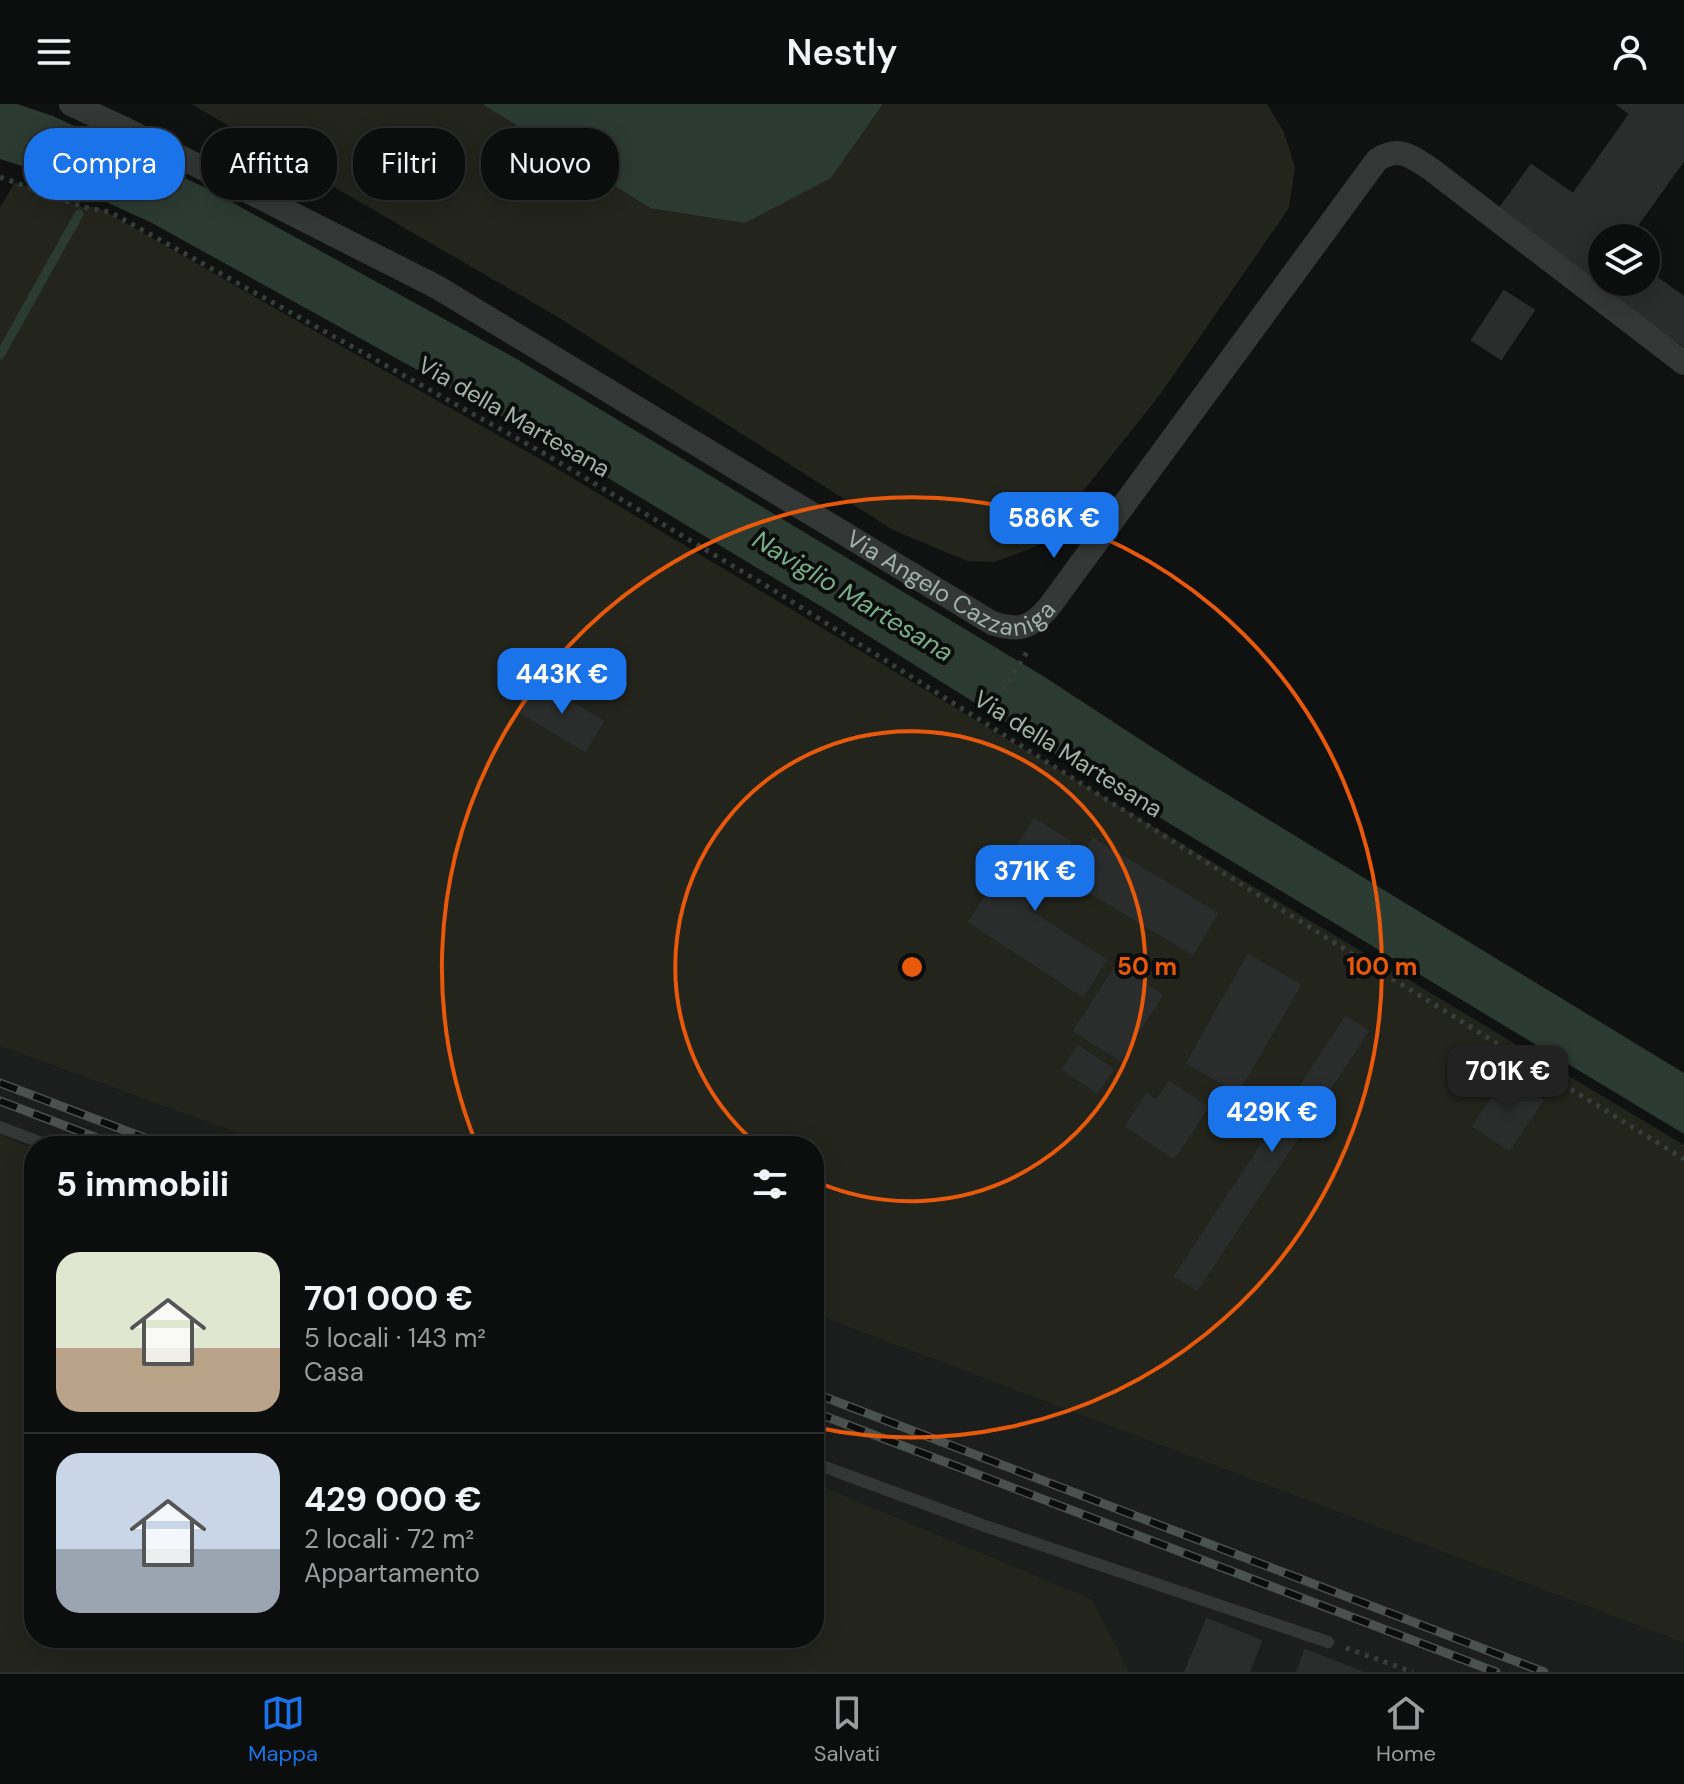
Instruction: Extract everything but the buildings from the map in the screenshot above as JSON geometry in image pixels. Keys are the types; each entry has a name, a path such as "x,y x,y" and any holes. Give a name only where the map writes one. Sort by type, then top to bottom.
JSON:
{"street":[{"name":"Via Angelo Cazzaniga","path":"71,104 437,287 965,607 1005,627 1020,628 1034,623 1049,607 1377,160 1388,153 1400,152 1432,170 1684,363"}],"lane":[{"path":"0,1127 24,1136"},
{"path":"824,1467 985,1526 1328,1642"}],"path":[{"name":"Via della Martesana","path":"0,177 83,207 110,212 545,454 775,591 1684,1159"},
{"path":"998,720 988,714 1023,658"},
{"path":"1328,1642 1413,1672"}],"shaded area":[{"path":"191,104 482,104 521,128 481,128 481,200 619,200 619,189 650,208 831,178 883,104 1267,104 1284,132 1295,167 1289,208 1159,396 1049,534 1035,547 994,562 967,561 893,530 556,316 356,200 465,200 465,128 353,128 353,198 337,189 337,128 232,128"},
{"path":"15,182 24,185 24,200 64,200 101,209 554,467 1684,1145 1684,1643 824,1318 824,1136 245,1136 0,1046 0,208"},
{"path":"0,1046 245,1136 24,1136 24,1144 0,1135"},
{"path":"0,1135 24,1144 24,1648 824,1648 824,1487 1092,1599 1130,1672 0,1672"},
{"path":"824,1318 1684,1643 1684,1672 1130,1672 1092,1599 824,1487"}],"water":[{"path":"0,104 17,104 78,128 24,128 24,167 0,159"},
{"path":"482,104 883,104 831,178 745,223 650,208 619,189 619,128 521,128"},
{"name":"Naviglio Martesana","path":"185,178 201,186 201,200 228,200 515,358 1043,676 1187,770 1684,1073 1684,1134 1099,781 832,613 560,449 152,223 102,200 185,200"}],"waterway":[{"path":"0,355 79,214"}],"railway":[{"path":"0,1083 140,1136"},
{"path":"0,1101 92,1136"},
{"path":"824,1397 1544,1672"},
{"path":"824,1416 1496,1672"}]}
